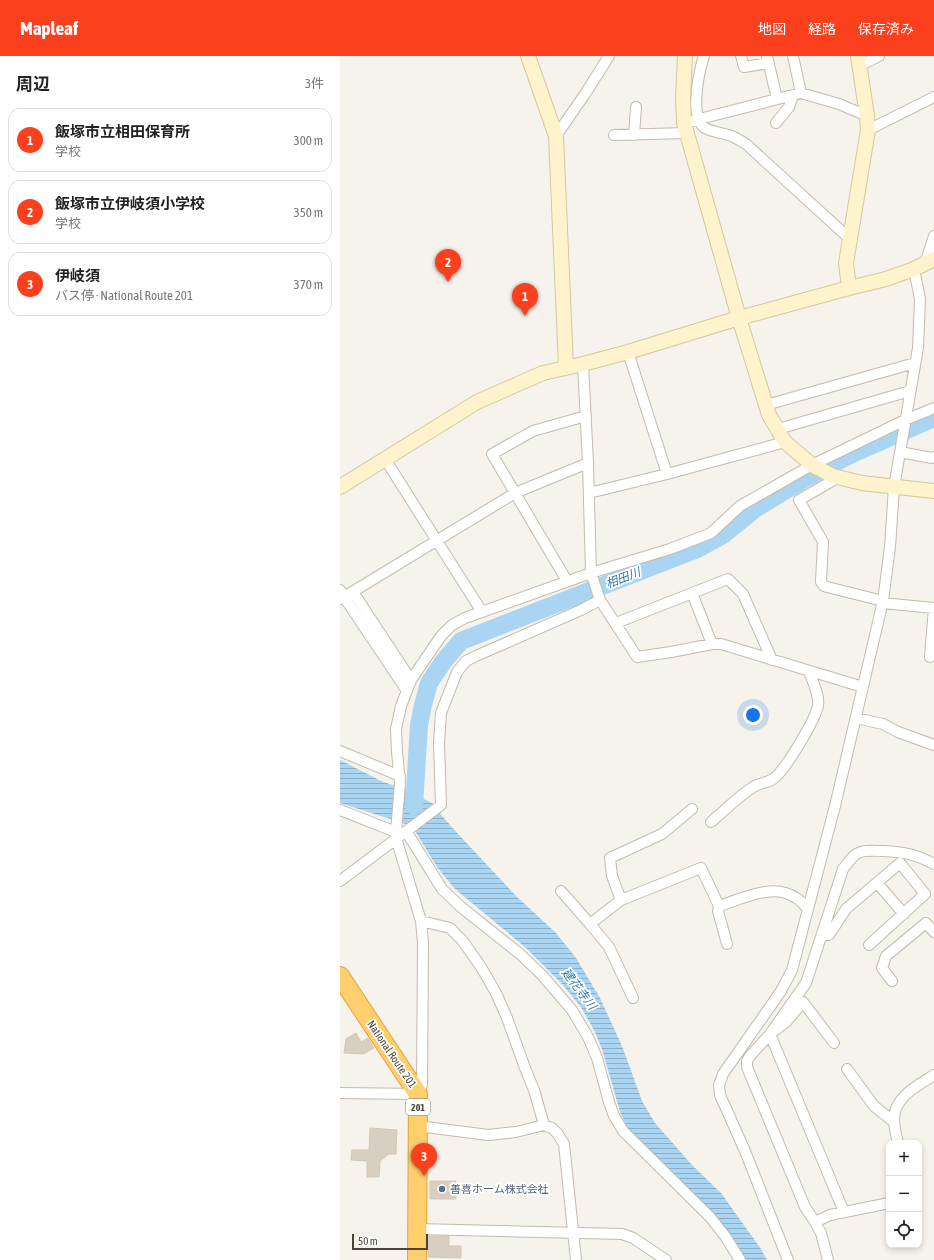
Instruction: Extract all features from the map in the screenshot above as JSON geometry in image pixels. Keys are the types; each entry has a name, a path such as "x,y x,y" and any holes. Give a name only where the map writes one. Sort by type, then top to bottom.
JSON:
{"highway":[{"name":"National Route 201","path":"340,976 418,1094 417,1260"}],"street":[{"path":"528,56 556,136 566,367"},
{"path":"556,136 609,56"},
{"path":"685,56 683,98 686,128 739,318 769,415 785,442 813,466 836,477 862,483 934,491"},
{"path":"704,56 699,72 696,94 699,118 704,127 712,131 732,136 746,144 850,239"},
{"path":"741,56 744,67 768,60 777,99"},
{"path":"776,123 797,94 793,56"},
{"path":"849,288 846,263 868,130 858,61 880,56"},
{"path":"614,135 634,135 686,128 699,118 797,94 839,104 867,116"},
{"path":"868,130 934,96"},
{"path":"634,135 636,107"},
{"path":"788,1260 745,1151 720,1095 719,1085 723,1074 781,990 792,970 807,908 835,806 882,602 890,547 894,487 918,348 920,299 924,264 934,236"},
{"path":"340,487 477,402 537,376 566,367 628,352 739,318 886,279 924,264"},
{"path":"628,352 666,474"},
{"path":"766,405 915,362"},
{"path":"583,364 588,463 591,573 600,600 637,657 712,644 721,644 863,687"},
{"path":"778,429 910,391"},
{"path":"340,1093 418,1094 422,1085 423,942 421,921 401,832 400,780 396,729 401,706 411,680 423,660 441,636 452,624 465,618 567,581 670,549 711,533 740,506 813,466 934,408"},
{"path":"567,581 492,454 533,431 586,416"},
{"path":"589,493 785,442"},
{"path":"900,452 932,458 934,457"},
{"path":"385,459 482,612"},
{"path":"344,595 438,541 515,493 588,463"},
{"path":"836,477 799,500 823,542 821,582 827,587 882,602 934,608 930,657"},
{"path":"616,624 728,579 743,594 772,660"},
{"path":"692,593 712,644"},
{"path":"344,595 411,680"},
{"path":"344,595 407,691"},
{"path":"340,881 401,832 441,805 438,743 441,713 457,672 466,661 582,610 600,600"},
{"path":"711,822 754,786 774,779 798,745 814,718 818,705 818,695 809,671"},
{"path":"856,718 883,724 898,732 934,745"},
{"path":"340,751 400,780"},
{"path":"621,900 612,876 610,858 662,834 692,809"},
{"path":"340,810 401,832 442,889 461,907 520,954 542,975 572,1010 588,1037 594,1051 614,1116 623,1131 710,1217 726,1236 740,1260"},
{"path":"828,1260 821,1233 805,1207 747,1067 747,1061 770,1034 806,983 843,869 850,860 860,852 870,851 901,852 934,862"},
{"path":"822,935 830,935 846,909 900,863 925,894 869,945"},
{"path":"590,924 621,900 701,868 719,906 718,911 727,944"},
{"path":"877,883 904,914"},
{"path":"560,891 609,947 633,998"},
{"path":"719,906 757,893 785,892 796,898 807,908"},
{"path":"421,921 450,928 462,940 481,966 496,993 507,1018 524,1068 534,1090 544,1125"},
{"path":"892,981 882,968 886,956 926,923 934,932"},
{"path":"770,1034 786,1022 803,1002 834,1043"},
{"path":"770,1034 844,1212"},
{"path":"847,1069 874,1106 894,1122"},
{"path":"897,1140 894,1122 897,1105 907,1093 934,1075"},
{"path":"418,1126 488,1135 516,1132 544,1125 552,1128 558,1133 564,1144 576,1260"},
{"path":"815,1222 830,1215 886,1204"},
{"path":"418,1229 622,1234 633,1238 666,1260"}],"water":[{"name":"建花寺川","path":"340,760 383,782 406,789 435,805 442,816 516,896 556,933 576,958 600,998 622,1046 642,1101 655,1123 692,1165 721,1193 761,1249 767,1260 743,1260 632,1136 621,1115 602,1049 594,1030 581,1007 562,984 525,947 455,889 437,867 415,831 409,825 340,803"}],"building":[{"path":"356,1033 361,1042 368,1038 374,1048 363,1054 344,1053 346,1039"},
{"path":"370,1128 397,1130 396,1154 389,1154 380,1161 379,1177 367,1177 367,1161 351,1160 352,1150 369,1150"},
{"path":"430,1181 456,1181 456,1199 430,1199"},
{"path":"428,1236 449,1236 449,1246 461,1246 461,1258 428,1257"}],"waterway":[{"name":"相田川","path":"414,806 419,725 429,683 443,662 461,641 697,549 723,535 755,509 804,479 852,454 934,418"}],"place":[{"name":"飯塚市立伊岐須小学校","path":"448,282"},
{"name":"飯塚市立相田保育所","path":"525,316"},
{"name":"伊岐須","path":"424,1176"},
{"name":"善喜ホーム株式会社","path":"442,1189"}]}
